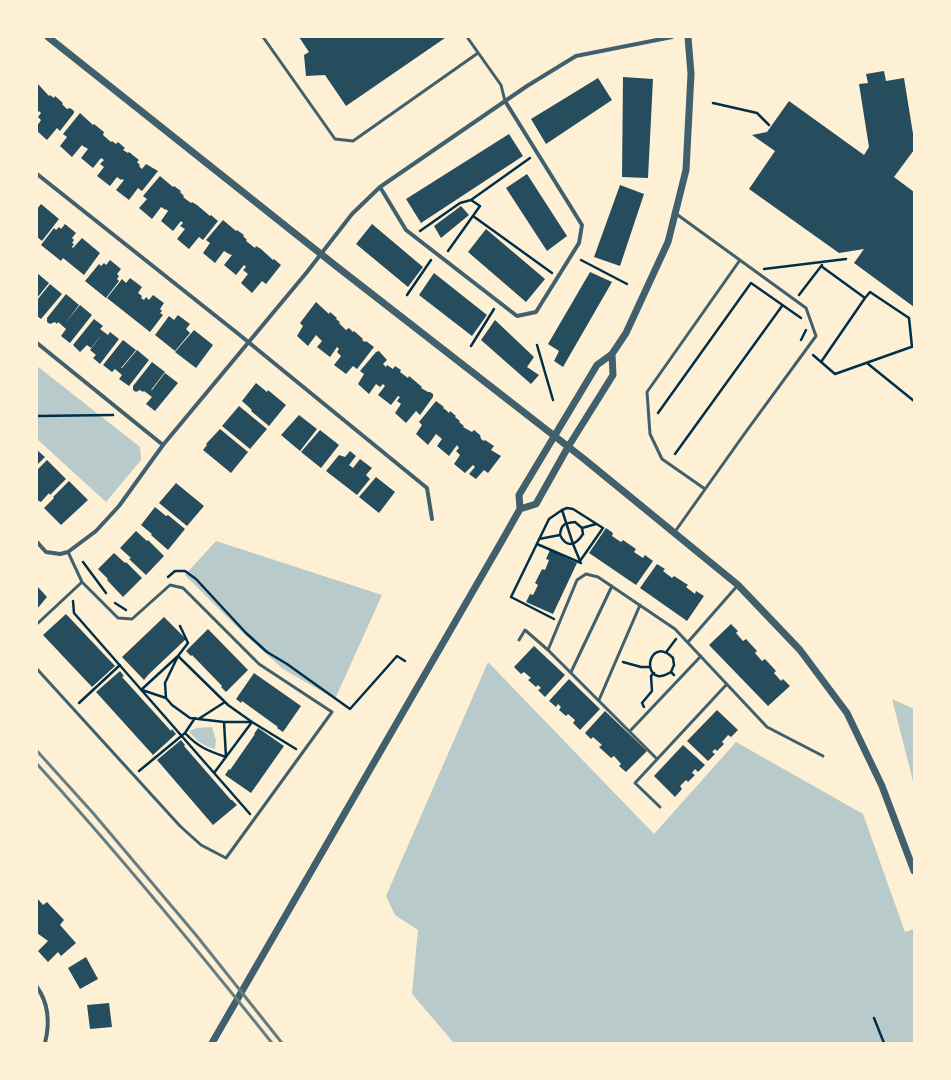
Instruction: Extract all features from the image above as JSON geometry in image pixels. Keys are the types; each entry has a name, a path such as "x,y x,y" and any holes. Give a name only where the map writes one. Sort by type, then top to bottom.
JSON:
{"street":[{"path":"48,37 336,266 554,435 738,586 800,650 847,713 882,786 914,870"},
{"path":"37,542 46,552 60,554 68,552 96,531 119,506 163,445 322,254 352,214 380,187 505,102 576,56 672,37"},
{"path":"212,1043 520,509 519,495 597,366 612,354 626,333 668,242 686,170 691,74 688,37"},
{"path":"380,187 406,230 517,316 536,312 579,243 582,225 505,102"},
{"path":"37,174 249,343 427,488 432,519"},
{"path":"37,343 163,445"},
{"path":"520,509 536,504 568,447 613,375 612,354"},
{"path":"37,987 44,997 49,1019 45,1043"}],"lane":[{"path":"263,37 335,139 353,141 478,53"},
{"path":"467,37 501,85 505,102"},
{"path":"674,533 816,336 806,308 675,213"},
{"path":"705,489 662,459 650,434 648,392 740,260"},
{"path":"37,669 180,826 201,845 226,858 332,712 259,664 183,588 170,585 132,619 118,618 82,582 68,552"},
{"path":"548,650 577,580 586,574 598,576 681,634 767,727 823,756"},
{"path":"37,624 82,582"},
{"path":"571,672 612,586"},
{"path":"688,642 738,586"},
{"path":"599,700 640,605"},
{"path":"519,640 524,630 548,650 657,759"},
{"path":"630,731 701,656"},
{"path":"660,807 635,783 728,684"}],"path":[{"path":"713,103 757,113 769,125"},
{"path":"413,235 460,203 471,200 537,153"},
{"path":"448,251 480,206 471,200"},
{"path":"473,216 558,278"},
{"path":"407,295 436,253"},
{"path":"754,270 846,259"},
{"path":"581,260 627,284"},
{"path":"795,300 825,262"},
{"path":"821,266 865,298"},
{"path":"658,412 751,283 803,320"},
{"path":"813,356 835,374 913,347 909,318 870,292 821,362"},
{"path":"471,346 499,302"},
{"path":"675,454 782,306"},
{"path":"801,340 806,331 805,325"},
{"path":"537,345 553,400"},
{"path":"867,363 914,401"},
{"path":"37,416 125,414"},
{"path":"560,622 511,597 549,518 562,510 573,509 603,528 580,561 562,510"},
{"path":"575,522 582,528 583,534 579,541 573,544 563,542 560,535 562,525 566,523 575,522"},
{"path":"582,528 596,524"},
{"path":"539,539 560,535"},
{"path":"537,544 581,563"},
{"path":"82,560 107,594"},
{"path":"164,581 175,571 185,571 196,579 246,633 267,652 350,709 397,656 405,661"},
{"path":"72,591 74,613 254,819"},
{"path":"111,600 125,610 131,609"},
{"path":"141,690 178,656 188,643 180,626"},
{"path":"667,652 681,634"},
{"path":"656,652 667,652 673,658 674,665 671,672 662,676 658,676 650,667 650,659 656,652"},
{"path":"178,656 225,702 252,722 302,753"},
{"path":"166,698 165,683 178,656"},
{"path":"616,660 642,667 650,667"},
{"path":"73,709 120,666"},
{"path":"671,672 678,680"},
{"path":"648,712 642,703 652,691 651,676 654,673"},
{"path":"141,690 166,698 172,705 190,718 224,722 252,722"},
{"path":"200,719 225,702"},
{"path":"134,776 185,733 195,718"},
{"path":"224,722 226,757"},
{"path":"214,774 252,722"},
{"path":"185,733 195,744 208,751 226,757"},
{"path":"874,1018 884,1043"}],"shaded area":[{"path":"37,366 140,447 141,460 106,502 37,439"},
{"path":"216,541 382,595 335,699 283,669 243,633 185,575"},
{"path":"488,662 654,834 736,742 863,814 905,932 914,929 914,1043 454,1043 412,994 418,930 395,915 386,896"},
{"path":"892,699 914,709 914,785"},
{"path":"212,727 216,740 215,749 200,743 189,731 197,728"}],"building":[{"path":"299,37 445,38 346,106 325,75 306,76 304,55 309,52"},
{"path":"884,71 886,81 904,78 914,140 914,150 894,177 914,192 914,307 854,263 864,249 839,253 749,189 775,151 752,135 767,132 789,101 864,155 869,147 859,84 868,83 866,74"},
{"path":"623,77 653,79 648,178 622,177"},
{"path":"598,78 612,100 546,144 531,119"},
{"path":"37,83 49,96 50,95 54,98 55,96 67,109 70,108 74,111 60,131 57,128 47,140 37,131 37,126 41,120 38,117 41,113 39,111 37,114"},
{"path":"80,113 93,125 94,124 104,132 103,135 111,142 112,141 116,144 118,142 125,148 123,150 128,153 129,152 139,160 137,162 142,169 146,164 158,171 142,191 138,188 129,200 116,190 124,180 117,177 110,186 97,176 104,167 100,164 104,160 101,158 93,168 81,158 88,149 82,145 72,157 60,146 67,137 63,134"},
{"path":"509,134 523,156 421,223 406,199"},
{"path":"527,174 567,236 547,251 506,188"},
{"path":"160,176 173,187 174,186 181,191 180,192 184,196 183,197 191,203 192,202 197,205 218,221 203,240 199,237 189,249 177,239 185,229 180,226 183,223 181,221 173,231 161,221 168,211 166,209 161,207 152,219 139,208 147,199 143,196"},
{"path":"620,185 644,194 620,266 594,257"},
{"path":"41,204 59,219 42,241 37,237 37,209"},
{"path":"461,206 469,215 441,238 434,226"},
{"path":"223,220 236,231 237,230 244,235 243,236 247,240 246,241 255,248 256,246 261,249 281,265 266,284 262,281 252,293 241,283 248,274 243,270 246,267 244,265 236,275 224,265 232,255 224,251 215,263 203,253 210,243 206,240"},
{"path":"65,224 76,233 72,238 74,240 72,243 74,244 72,247 73,248 82,238 100,253 84,275 63,258 61,261 41,245 54,228 56,230 59,227 61,229"},
{"path":"372,224 423,267 408,287 356,244"},
{"path":"486,229 545,279 526,302 468,252"},
{"path":"110,260 121,269 117,274 119,276 117,279 119,281 106,298 85,281 99,264 101,266 104,263 106,265"},
{"path":"590,272 612,282 563,367 554,361 559,351 548,344"},
{"path":"37,273 49,283 37,298"},
{"path":"434,273 487,315 472,336 419,295"},
{"path":"130,278 142,287 138,293 142,296 141,298 144,300 146,297 149,300 153,295 164,303 160,309 162,311 160,313 163,315 150,332 107,298 122,279 126,283"},
{"path":"50,284 62,294 41,319 37,316 37,300"},
{"path":"66,294 79,305 66,322 80,305 92,315 70,343 61,336 66,329 58,322 57,324 55,322 50,324 47,322 47,318"},
{"path":"316,302 329,314 330,312 337,318 336,319 340,322 339,323 346,330 349,328 353,332 354,331 363,339 362,340 374,347 357,369 353,366 346,374 334,365 341,356 337,352 339,349 337,347 330,357 317,347 322,341 316,335 308,346 297,336 303,326 300,323"},
{"path":"178,315 190,324 186,329 190,333 175,351 155,335 169,316 174,320"},
{"path":"94,319 103,326 100,329 104,332 91,348 87,345 80,352 73,345"},
{"path":"495,320 534,357 527,367 539,375 531,384 481,340"},
{"path":"194,330 213,345 196,368 175,352"},
{"path":"104,332 108,335 110,332 119,339 100,364 93,358 96,355 90,350"},
{"path":"123,340 136,350 121,368 137,350 149,360 129,386 119,379 122,375 115,369 112,372 103,365"},
{"path":"379,351 387,360 383,364 386,367 387,365 393,369 395,366 401,370 400,372 408,378 409,376 422,387 421,388 433,394 433,397 420,415 416,411 406,423 395,413 401,404 397,401 400,397 398,396 391,405 378,395 385,386 383,384 380,387 376,384 369,394 358,384 364,374 360,371 376,352"},
{"path":"152,362 165,372 151,390 165,373 178,383 155,411 146,404 152,397 144,391 143,392 140,390 136,392 133,390 133,386"},
{"path":"256,383 267,392 268,390 286,405 269,426 251,411 252,410 242,401"},
{"path":"436,401 449,413 450,411 456,416 455,417 460,421 459,422 464,426 463,427 472,432 474,430 480,435 481,439 494,446 491,450 501,456 488,473 484,470 476,479 469,474 475,467 473,465 465,473 454,464 460,455 456,451 459,448 457,445 449,456 437,446 442,439 436,434 428,445 416,434 422,425 419,422"},
{"path":"239,406 267,429 250,449 222,426"},
{"path":"299,415 317,429 300,451 281,435"},
{"path":"220,429 248,452 231,473 203,450 207,445 206,444"},
{"path":"320,430 339,445 321,468 301,452"},
{"path":"37,450 45,457 37,465"},
{"path":"350,451 356,456 349,465 353,468 360,459 372,468 366,475 370,479 357,495 326,471 339,455 345,457"},
{"path":"47,460 66,479 50,495 49,493 41,502 37,500 37,470"},
{"path":"376,477 395,492 379,513 359,497"},
{"path":"69,481 88,500 61,525 44,508"},
{"path":"176,483 204,506 187,526 159,503"},
{"path":"155,507 166,516 168,515 185,529 168,550 141,525"},
{"path":"606,528 613,533 612,536 621,542 623,540 636,549 634,552 643,558 645,555 653,561 636,585 589,553"},
{"path":"136,531 147,541 148,540 164,556 146,575 120,548"},
{"path":"550,550 577,563 553,614 526,602 530,594 533,595 538,585 535,583 542,569 545,570 549,560 546,559"},
{"path":"114,553 125,563 126,562 142,578 123,597 98,569"},
{"path":"657,564 665,569 663,571 672,578 674,576 688,585 686,587 695,594 696,591 704,596 687,621 640,588"},
{"path":"37,586 47,597 37,609"},
{"path":"66,614 115,666 92,687 43,635"},
{"path":"164,617 186,639 144,680 122,657"},
{"path":"731,624 738,631 736,633 743,641 746,639 757,651 755,653 762,661 765,659 776,671 774,673 781,681 783,679 790,686 768,706 709,645"},
{"path":"208,629 248,670 226,692 192,655 191,656 186,651"},
{"path":"534,646 565,675 545,697 538,690 541,688 538,685 536,687 528,680 531,678 524,672 521,674 514,667"},
{"path":"120,671 124,676 122,677 171,731 172,729 176,734 153,755 96,692"},
{"path":"254,673 301,706 283,732 242,701 241,703 236,699"},
{"path":"569,679 600,709 580,730 573,723 575,720 568,714 566,716 559,710 561,707 558,704 556,707 549,701"},
{"path":"717,710 738,730 731,737 728,735 722,742 724,744 717,751 715,749 712,752 715,754 708,761 687,741"},
{"path":"605,711 647,751 626,772 619,766 621,764 614,756 611,758 599,747 602,745 593,737 591,739 585,733"},
{"path":"258,728 284,746 251,793 225,775 229,769 230,770"},
{"path":"181,740 185,745 184,746 237,805 213,825 157,760"},
{"path":"683,745 705,765 698,772 695,769 692,773 695,775 688,782 686,780 680,786 682,789 675,797 654,776"},
{"path":"37,898 43,905 47,902 64,920 60,925 76,943 61,956 58,952 48,962 38,951 48,941 37,933"},
{"path":"86,957 98,979 80,989 68,968"},
{"path":"109,1003 112,1027 90,1029 87,1005"}],"railway":[{"path":"37,751 93,813 196,935 282,1043"},
{"path":"37,764 98,832 157,902 272,1043"}]}
